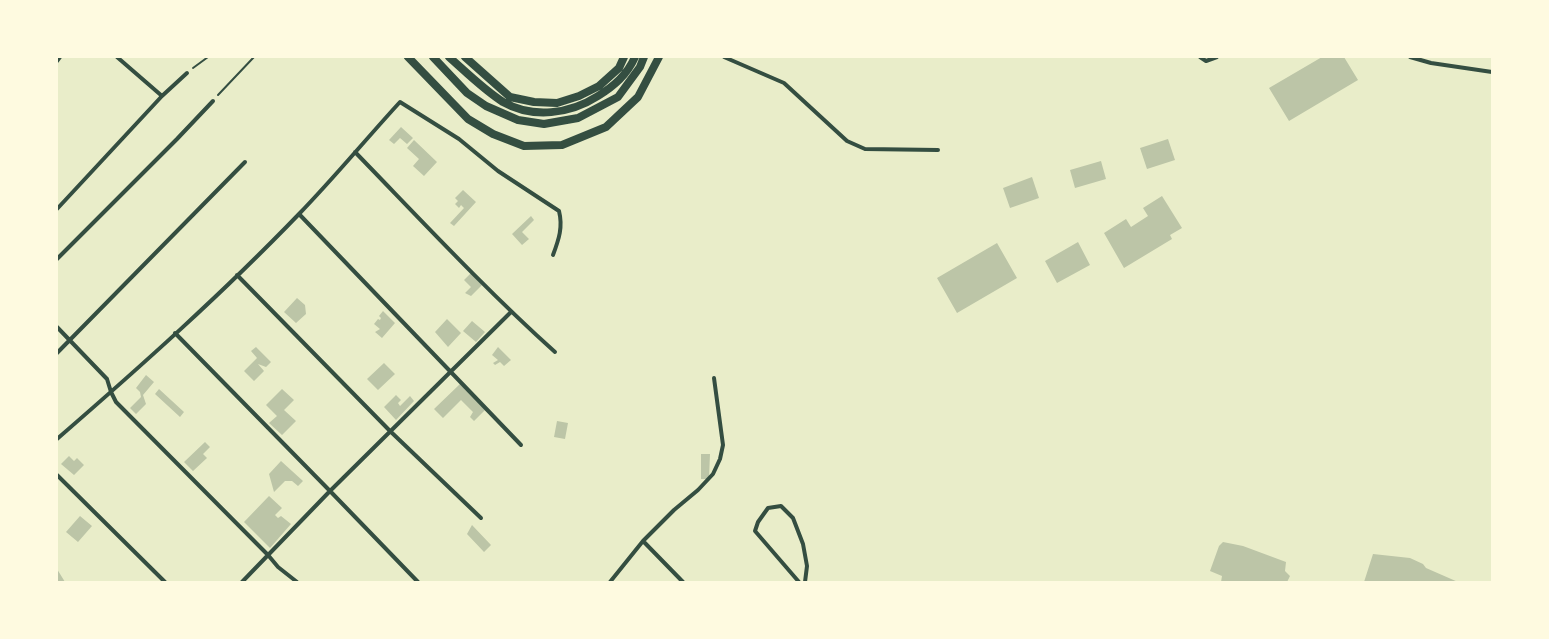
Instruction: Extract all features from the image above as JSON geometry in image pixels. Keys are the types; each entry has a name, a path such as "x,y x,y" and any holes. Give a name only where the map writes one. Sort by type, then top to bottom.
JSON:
{"main road":[{"path":"408,57 468,119 493,134 524,146 562,145 606,127 638,97 659,57"},
{"path":"433,57 467,93 486,106 518,120 544,124 578,118 618,97 637,72 644,57"},
{"path":"449,57 483,87 503,102 526,111 549,113 569,110 591,101 615,86 630,68 635,57"},
{"path":"464,57 510,97 534,102 557,103 579,96 599,86 618,68 624,57"}],"street":[{"path":"57,61 60,57"},
{"path":"117,57 162,96"},
{"path":"724,57 784,83 847,141 865,149 938,150"},
{"path":"1200,57 1206,61 1217,57"},
{"path":"1410,57 1431,63 1492,72"},
{"path":"57,209 162,96 187,72"},
{"path":"57,259 213,101"},
{"path":"57,438 111,392 237,275 299,214 400,102 458,139 498,171 559,211 561,222 560,236 553,255"},
{"path":"355,152 471,273 555,352"},
{"path":"57,353 245,162"},
{"path":"299,214 521,445"},
{"path":"237,275 390,431 481,518"},
{"path":"242,582 330,491 511,312"},
{"path":"57,327 107,379 116,402 268,555 278,567 298,582"},
{"path":"175,333 418,582"},
{"path":"610,582 643,541 713,474 720,458 723,445 714,378"},
{"path":"57,475 165,582"},
{"path":"799,582 755,531 758,522 768,508 781,506 793,518 803,544 807,566 805,582"},
{"path":"643,541 683,582"}],"path":[{"path":"187,72 208,57"},
{"path":"213,101 254,57"}],"building":[{"path":"1322,57 1344,57 1358,80 1289,121 1269,88"},
{"path":"401,127 413,138 407,144 400,138 394,144 389,140"},
{"path":"1168,139 1175,160 1147,169 1140,148"},
{"path":"414,140 437,162 424,176 413,166 419,159 407,148"},
{"path":"1101,161 1106,179 1075,188 1070,170"},
{"path":"1032,177 1039,198 1010,208 1003,188"},
{"path":"463,190 476,202 454,226 450,223 464,208 461,205 459,208 455,204 458,201 455,198"},
{"path":"1162,196 1182,228 1170,235 1172,239 1124,268 1104,233 1126,219 1131,227 1148,216 1143,208"},
{"path":"531,216 534,220 522,232 529,239 522,245 512,234"},
{"path":"1078,242 1090,265 1057,283 1045,261"},
{"path":"997,243 1017,278 957,313 937,278"},
{"path":"471,273 482,285 471,296 465,293 471,287 464,280"},
{"path":"297,298 305,305 306,314 296,323 284,312"},
{"path":"383,311 395,323 382,338 375,332 380,329 374,324 378,319 380,320 381,318 379,316"},
{"path":"447,319 461,333 448,347 435,332"},
{"path":"472,321 485,332 476,342 463,331"},
{"path":"256,347 271,362 266,367 258,364 264,371 254,381 244,371 257,358 251,351"},
{"path":"498,347 511,360 504,366 500,362 495,365 493,363 498,360 492,355"},
{"path":"384,363 395,374 378,390 367,379"},
{"path":"146,375 154,382 143,395 146,404 136,414 130,408 141,397 140,392 136,388"},
{"path":"460,384 485,410 474,421 470,417 473,412 461,400 443,418 434,409"},
{"path":"159,389 184,412 180,417 155,394"},
{"path":"282,389 294,400 284,410 296,421 282,435 269,423 277,416 266,405"},
{"path":"396,395 401,400 398,403 400,406 410,396 414,401 396,420 384,407"},
{"path":"557,421 568,423 565,439 554,437"},
{"path":"205,442 210,447 203,454 207,458 193,471 184,462"},
{"path":"701,454 710,454 709,479 701,479"},
{"path":"69,456 74,461 77,458 84,465 74,475 61,464"},
{"path":"281,461 303,481 298,486 292,481 285,481 274,492 269,474"},
{"path":"269,496 282,508 275,515 278,518 281,516 291,524 270,548 244,522"},
{"path":"80,516 92,526 78,542 66,532"},
{"path":"472,525 491,545 484,552 467,534"},
{"path":"1223,542 1243,546 1286,562 1285,571 1290,576 1287,582 1221,582 1222,576 1210,571 1219,546"},
{"path":"1373,554 1410,558 1423,564 1426,568 1458,582 1364,582"},
{"path":"57,569 65,582 57,582"}]}
